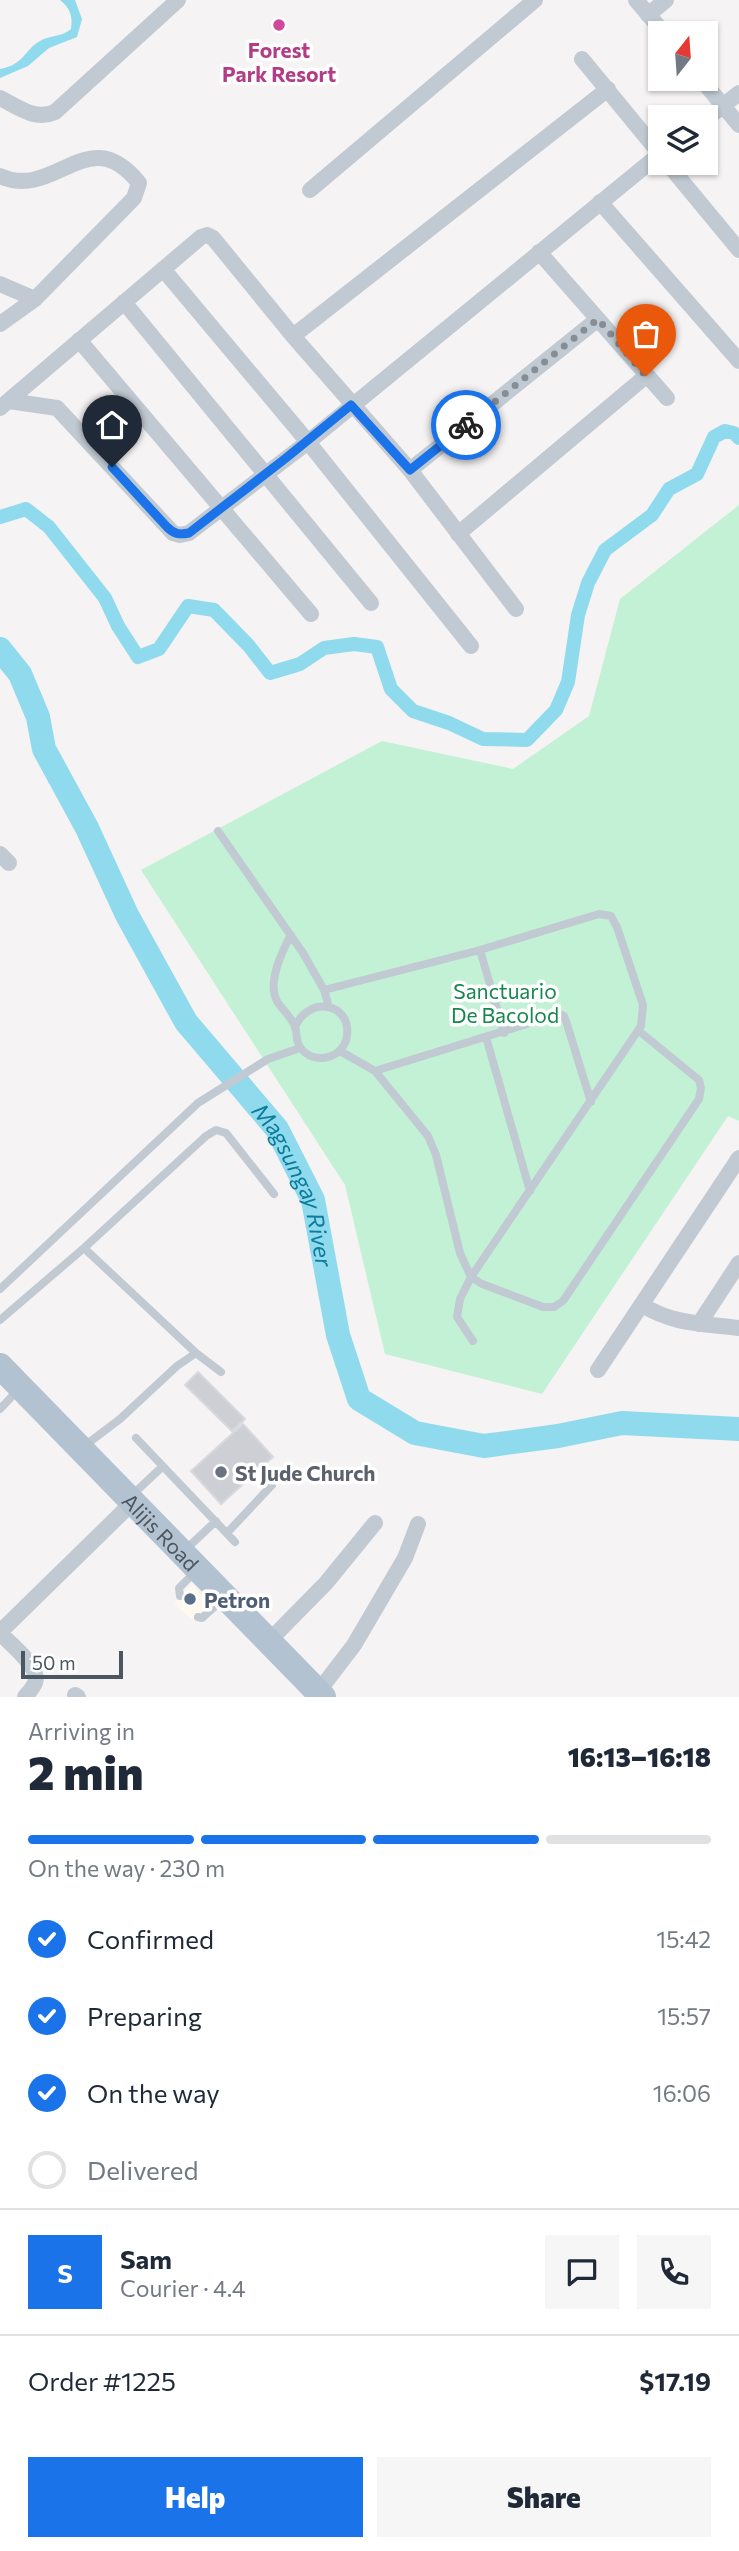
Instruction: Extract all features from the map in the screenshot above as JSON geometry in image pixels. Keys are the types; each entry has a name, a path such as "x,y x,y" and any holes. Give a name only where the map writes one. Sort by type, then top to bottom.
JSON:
{"main road":[{"name":"Alijis Road","path":"0,1366 321,1695"}],"street":[{"path":"0,98 44,117 55,113 178,0"},
{"path":"310,190 535,0"},
{"path":"636,0 653,21"},
{"path":"648,15 666,0"},
{"path":"582,59 648,139"},
{"path":"293,336 608,89"},
{"path":"711,91 739,125"},
{"path":"718,110 739,93"},
{"path":"0,176 23,182 43,179 84,158 99,157 119,164 139,183 134,198 35,299 0,324"},
{"path":"4,404 57,408 173,533 189,533 308,442 648,164"},
{"path":"677,175 739,250"},
{"path":"600,202 739,361"},
{"path":"4,404 201,237 207,235 213,238 351,405 410,470 516,608"},
{"path":"539,251 667,398"},
{"path":"163,269 308,442 471,646"},
{"path":"0,284 35,299"},
{"path":"124,302 371,603"},
{"path":"410,470 598,319"},
{"path":"79,340 311,614"},
{"path":"458,534 646,376"},
{"path":"598,1370 737,1166"},
{"path":"699,1324 739,1263"},
{"path":"642,1305 678,1321 739,1328"},
{"path":"24,1697 36,1675 33,1667 0,1632 131,1500"},
{"path":"268,1642 326,1583 375,1523"},
{"path":"321,1695 405,1558 418,1524"}],"lane":[{"path":"218,831 291,935 324,990 329,1007"},
{"path":"324,990 480,950 599,914 611,916 617,927 643,1005 643,1019 639,1031 471,1277 460,1299 457,1317 473,1341"},
{"path":"291,935 280,957 273,990 275,998 295,1027"},
{"path":"480,950 504,1033"},
{"path":"329,1007 339,1012 348,1032 340,1051 319,1059 300,1048 295,1038 295,1027 307,1009 329,1007"},
{"path":"375,1071 559,1014 564,1016 591,1102"},
{"path":"340,1051 375,1071 428,1136 436,1156 460,1253 471,1277 482,1284 543,1307 554,1307 563,1301 699,1099 699,1080 639,1031"},
{"path":"486,1037 530,1191"},
{"path":"0,1289 198,1103 268,1059 300,1048"},
{"path":"0,1320 216,1130 226,1133 274,1194"},
{"path":"83,1248 221,1373"},
{"path":"81,1449 196,1353"},
{"path":"0,1409 21,1387"},
{"path":"136,1438 235,1542"},
{"path":"131,1500 162,1467"},
{"path":"227,1533 272,1485"},
{"path":"180,1595 179,1588 190,1561 216,1521"},
{"path":"198,1617 205,1616 225,1597"}],"shaded area":[{"name":"Petron","path":"192,1583 209,1606 193,1621 174,1603"}],"green space":[{"name":"Sanctuario De Bacolod","path":"739,505 739,1121 728,1116 542,1394 385,1354 345,1185 141,870 382,741 513,769 589,716 620,599"}],"water":[{"path":"60,0 75,0 82,19 77,37 49,48 28,66 0,78 0,69 19,61 34,45 71,29 70,13"}],"building":[{"path":"198,1372 245,1419 232,1431 185,1385"},
{"path":"243,1424 273,1457 221,1504 191,1471"}],"waterway":[{"path":"0,517 26,509 49,527 105,598 118,626 138,657 159,649 188,606 214,610 249,646 270,673 300,664 324,648 354,644 377,647 391,689 413,711 449,723 483,739 527,740 556,710 568,682 578,615 588,583 605,550 652,515 669,489 697,474 714,437 725,431 734,433 739,438"},
{"name":"Magsungay River","path":"0,649 20,674 38,717 44,749 87,828 127,915 186,1022 277,1129 313,1200 338,1335 359,1399 415,1433 484,1446 558,1436 622,1423 739,1429"}],"way so far":[{"path":"466,425 598,319 646,376"}],"place":[{"name":"Forest Park Resort","path":"279,25"},
{"name":"St Jude Church","path":"221,1472"},
{"name":"Petron","path":"190,1599"}],"route":[{"path":"112,467 173,533 180,535 189,533 308,442 351,405 410,470 466,425"}]}
